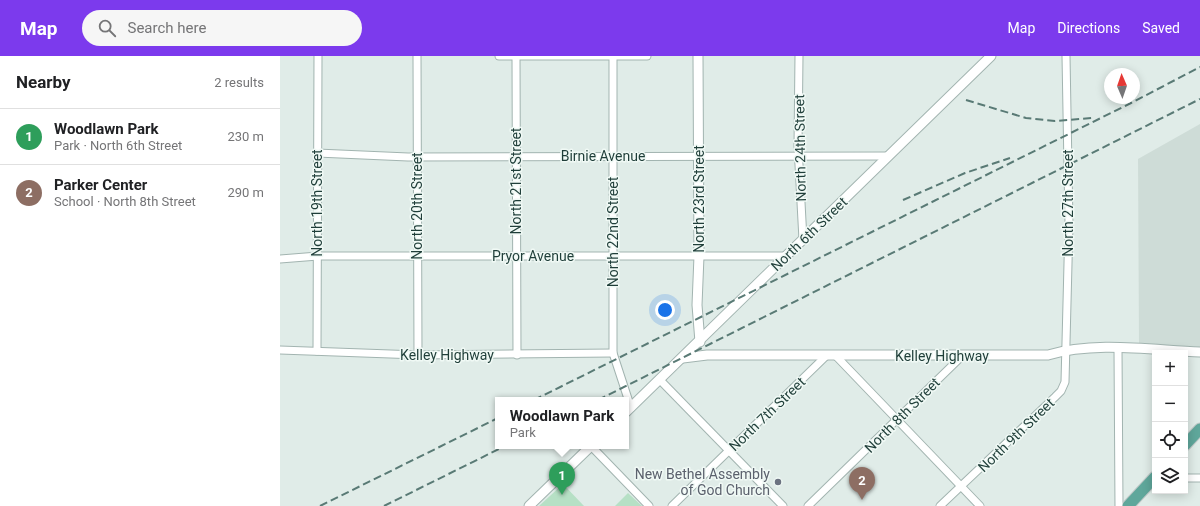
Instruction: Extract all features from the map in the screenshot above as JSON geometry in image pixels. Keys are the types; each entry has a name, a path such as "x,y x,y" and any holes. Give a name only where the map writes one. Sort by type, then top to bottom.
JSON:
{"main road":[{"path":"1188,442 1200,429"},
{"path":"1128,506 1152,481"}],"street":[{"name":"North 19th Street","path":"316,351 318,256 318,56"},
{"name":"North 20th Street","path":"417,56 416,256 418,355"},
{"path":"498,56 647,56"},
{"name":"North 21st Street","path":"516,56 517,355"},
{"name":"North 22nd Street","path":"613,56 614,356 626,397"},
{"name":"North 23rd Street","path":"698,56 699,256 696,305 700,342"},
{"name":"North 24th Street","path":"799,56 799,156 803,240"},
{"name":"North 6th Street","path":"629,410 991,56"},
{"name":"North 27th Street","path":"1066,56 1069,224 1066,350"},
{"name":"Birnie Avenue","path":"317,153 417,157 889,156"},
{"name":"Pryor Avenue","path":"280,259 318,256 786,256"},
{"name":"Kelley Highway","path":"683,358 707,355 1048,355 1066,350 1086,348 1200,352"},
{"path":"1118,349 1119,506"},
{"name":"Kelley Highway","path":"280,350 418,355 614,356"},
{"name":"North 9th Street","path":"940,506 1061,391 1065,382 1066,350"},
{"name":"North 7th Street","path":"672,506 826,356"},
{"path":"836,356 980,506"},
{"name":"North 8th Street","path":"808,506 962,356"},
{"path":"660,380 782,506"},
{"path":"529,506 588,449"},
{"path":"594,449 649,506"},
{"path":"1188,478 1200,478"}],"shaded area":[{"path":"1200,124 1200,347 1139,345 1138,159"}],"green space":[{"path":"563,484 584,506 539,506"},
{"path":"628,493 642,506 615,506"}],"railway":[{"path":"540,397 1131,103 1200,67"},
{"path":"604,397 1200,99"},
{"path":"966,100 1026,118 1055,121 1092,118"},
{"path":"903,200 965,173 1010,158"},
{"path":"320,506 495,419"},
{"path":"384,506 499,449"}],"place":[{"name":"New Bethel Assembly of God Church","path":"778,482"},
{"name":"Woodlawn Park","path":"562,495"},
{"name":"Parker Center","path":"862,500"}]}
